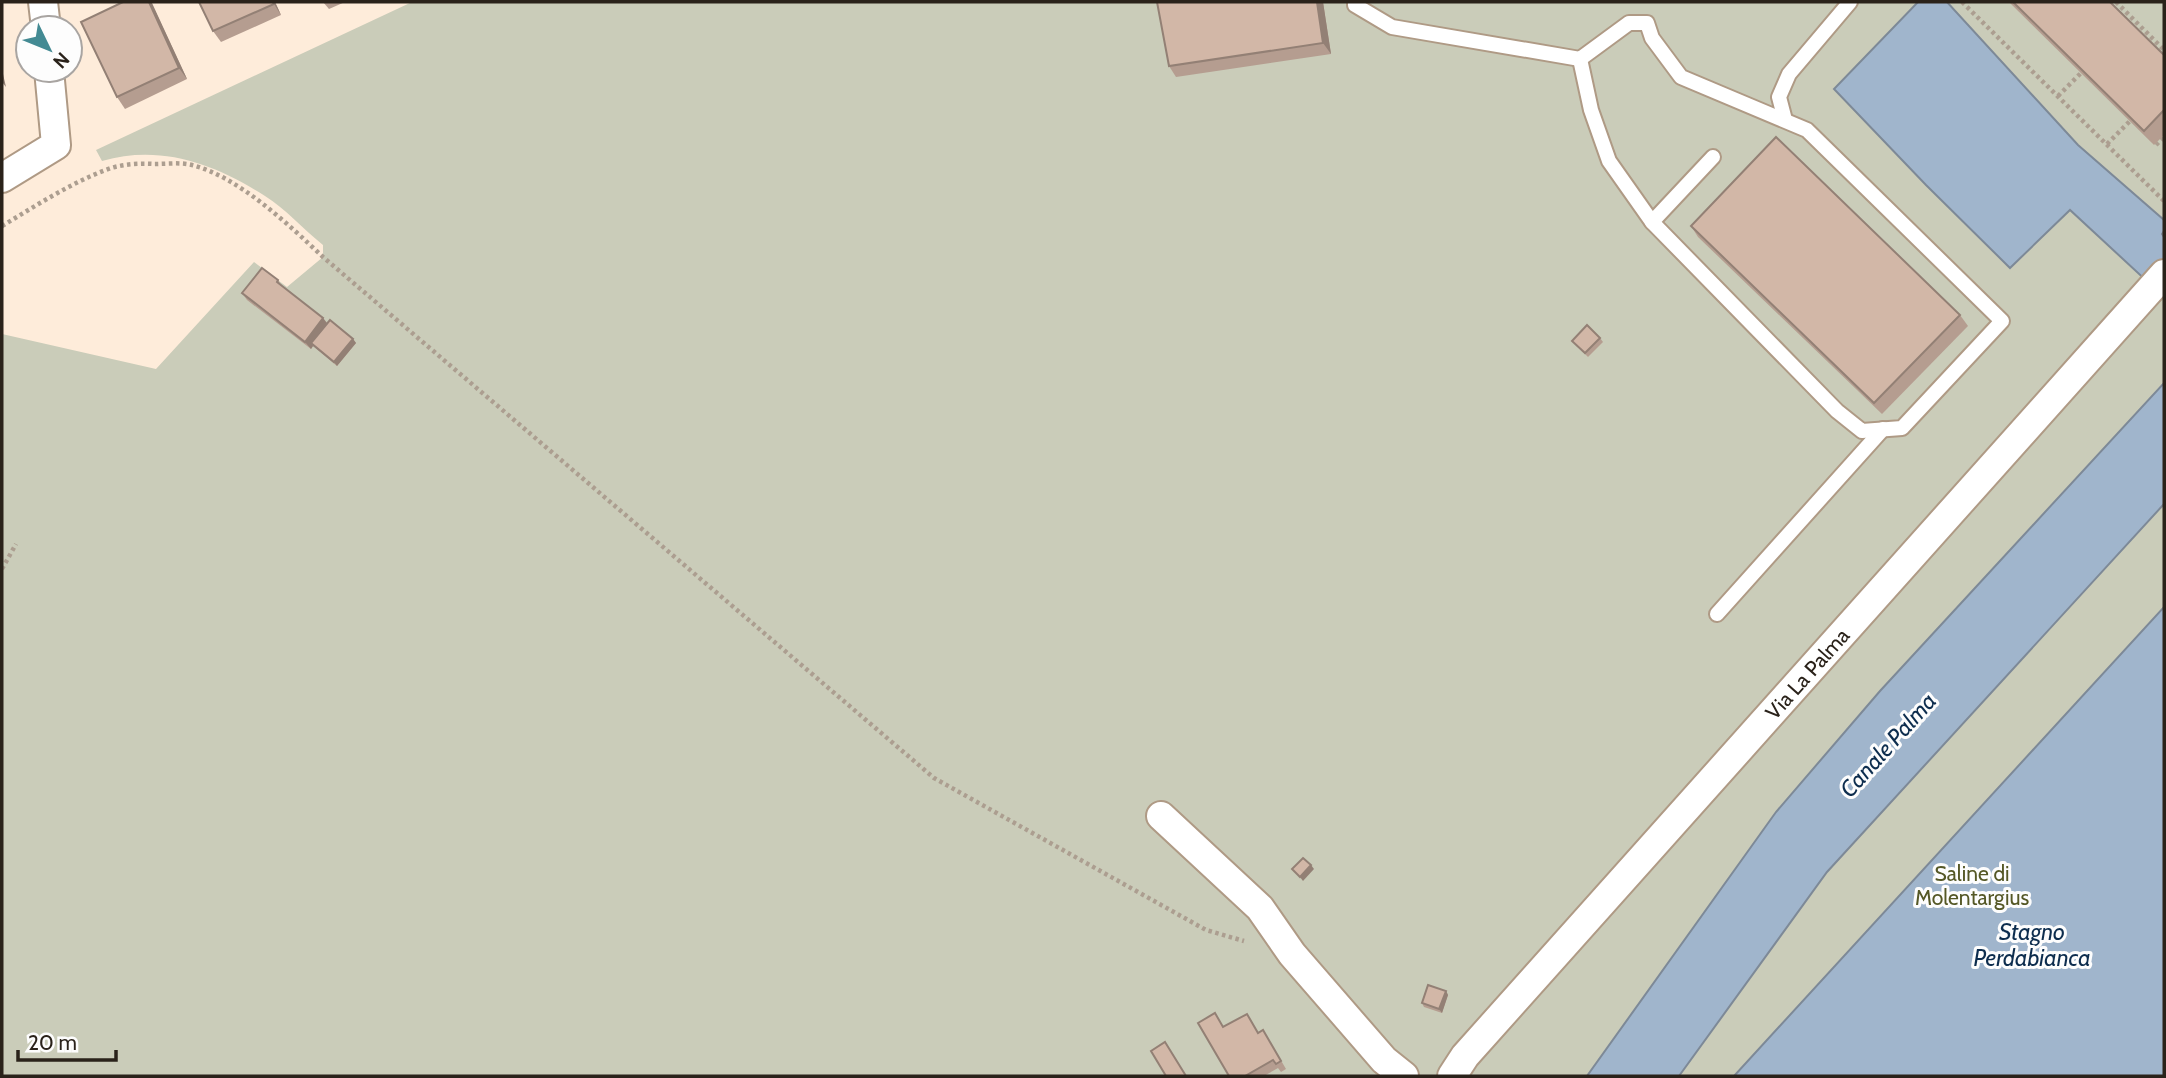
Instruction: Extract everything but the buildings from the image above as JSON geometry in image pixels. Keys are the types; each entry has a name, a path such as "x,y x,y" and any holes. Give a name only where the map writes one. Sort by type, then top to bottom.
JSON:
{"street":[{"path":"2,178 55,145 50,84"},
{"name":"Via La Palma","path":"1452,1076 1465,1056 2157,282"},
{"path":"1161,816 1260,908 1292,954 1384,1060 1404,1076"}],"lane":[{"path":"1355,2 1392,27 1580,58 1629,23 1647,23 1652,38 1681,77 1807,130 2002,321 1902,428 1862,431 1837,411 1652,222 1609,161 1591,110 1580,58"},
{"path":"1785,120 1779,97 1789,74 1850,2"},
{"path":"1652,222 1713,157"},
{"path":"1717,614 1883,429"}],"path":[{"path":"1962,2 2164,201"},
{"path":"2113,3 2164,50"},
{"path":"2058,96 2081,73"},
{"path":"2107,144 2130,121"},
{"path":"2157,145 2164,137"},
{"path":"2,226 74,185 112,168 135,163 190,164 212,173 259,201 288,224 934,778 1206,930 1292,954"},
{"path":"2,569 16,544"}],"green space":[{"name":"Saline di Molentargius","path":"412,2 2164,2 2164,1076 2,1076 2,334 156,369 254,262 287,287 323,257 323,245 273,201 227,175 187,160 145,155 102,161 96,150"}],"water":[{"path":"1918,2 1947,2 2078,145 2164,220 2164,297 2070,210 2010,268 1834,89"},
{"name":"Canale Palma","path":"2164,383 2164,504 1827,872 1679,1076 1587,1076 1776,812 1880,691"},
{"name":"Stagno Perdabianca","path":"2164,607 2164,1076 1734,1076"}]}
